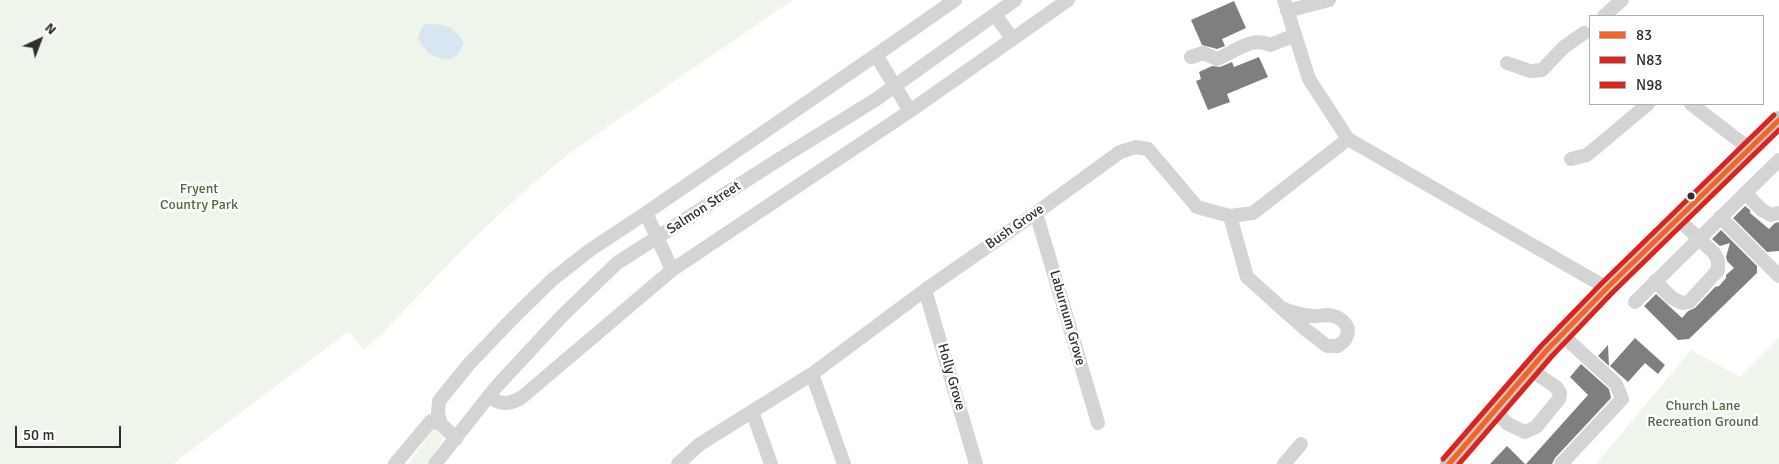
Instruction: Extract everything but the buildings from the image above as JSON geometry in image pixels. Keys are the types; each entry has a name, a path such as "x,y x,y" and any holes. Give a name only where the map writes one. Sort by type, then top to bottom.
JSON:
{"main road":[{"path":"1452,463 1562,335 1607,288 1779,120"}],"street":[{"path":"456,439 441,424 438,414 439,402 469,364 552,279 590,250 956,0"},
{"name":"Salmon Street","path":"435,464 489,396 562,316 617,264 875,100 1015,0"},
{"path":"489,396 503,404 512,403 521,398 672,270 910,111 1068,0"},
{"path":"1329,0 1285,6 1309,78 1348,139 1607,288"},
{"path":"1605,15 1622,0"},
{"path":"995,16 1012,38"},
{"path":"1506,63 1530,71 1542,70 1564,47 1588,33"},
{"path":"1191,57 1203,53 1217,59 1254,42 1263,41 1270,45 1295,36"},
{"path":"876,55 910,111"},
{"path":"1571,159 1587,155 1647,105"},
{"path":"1692,105 1750,149"},
{"name":"Bush Grove","path":"678,464 700,444 812,374 1120,152 1136,147 1148,149 1197,207 1230,216 1253,213 1348,139"},
{"path":"1635,302 1720,216 1779,160"},
{"path":"1745,193 1762,210 1771,215 1779,213"},
{"path":"646,213 672,270"},
{"name":"Laburnum Grove","path":"1036,213 1098,423"},
{"path":"1230,216 1247,277 1281,308"},
{"path":"1720,216 1779,276"},
{"path":"1656,281 1672,298 1682,303 1689,302 1718,270 1718,260 1714,253 1678,219"},
{"name":"Holly Grove","path":"926,290 976,464"},
{"path":"1561,464 1622,399 1616,384 1562,335"},
{"path":"1495,412 1508,424 1525,432 1536,426 1548,413 1559,399 1560,393 1556,386 1531,370"},
{"path":"812,374 844,464"},
{"path":"752,411 771,464"},
{"path":"395,464 431,421 441,424"},
{"path":"1284,464 1301,444"}],"green space":[{"name":"Fryent Country Park","path":"0,0 793,0 571,152 497,216 382,334 363,350 349,331 173,464 0,464"},
{"name":"Church Lane Recreation Ground","path":"1779,338 1779,464 1596,464 1691,350 1740,377"},
{"path":"434,429 444,437 435,453 426,464 408,464"}],"shaded area":[{"path":"424,24 447,26 456,32 464,43 457,55 446,59 436,57 428,52 418,37"}],"transit line":[{"name":"N98","path":"1443,459 1541,346 1602,283 1774,115"},
{"name":"83","path":"1449,464 1546,351 1607,288 1779,120"},
{"name":"N83","path":"1459,464 1552,356 1612,293 1779,130"}]}
